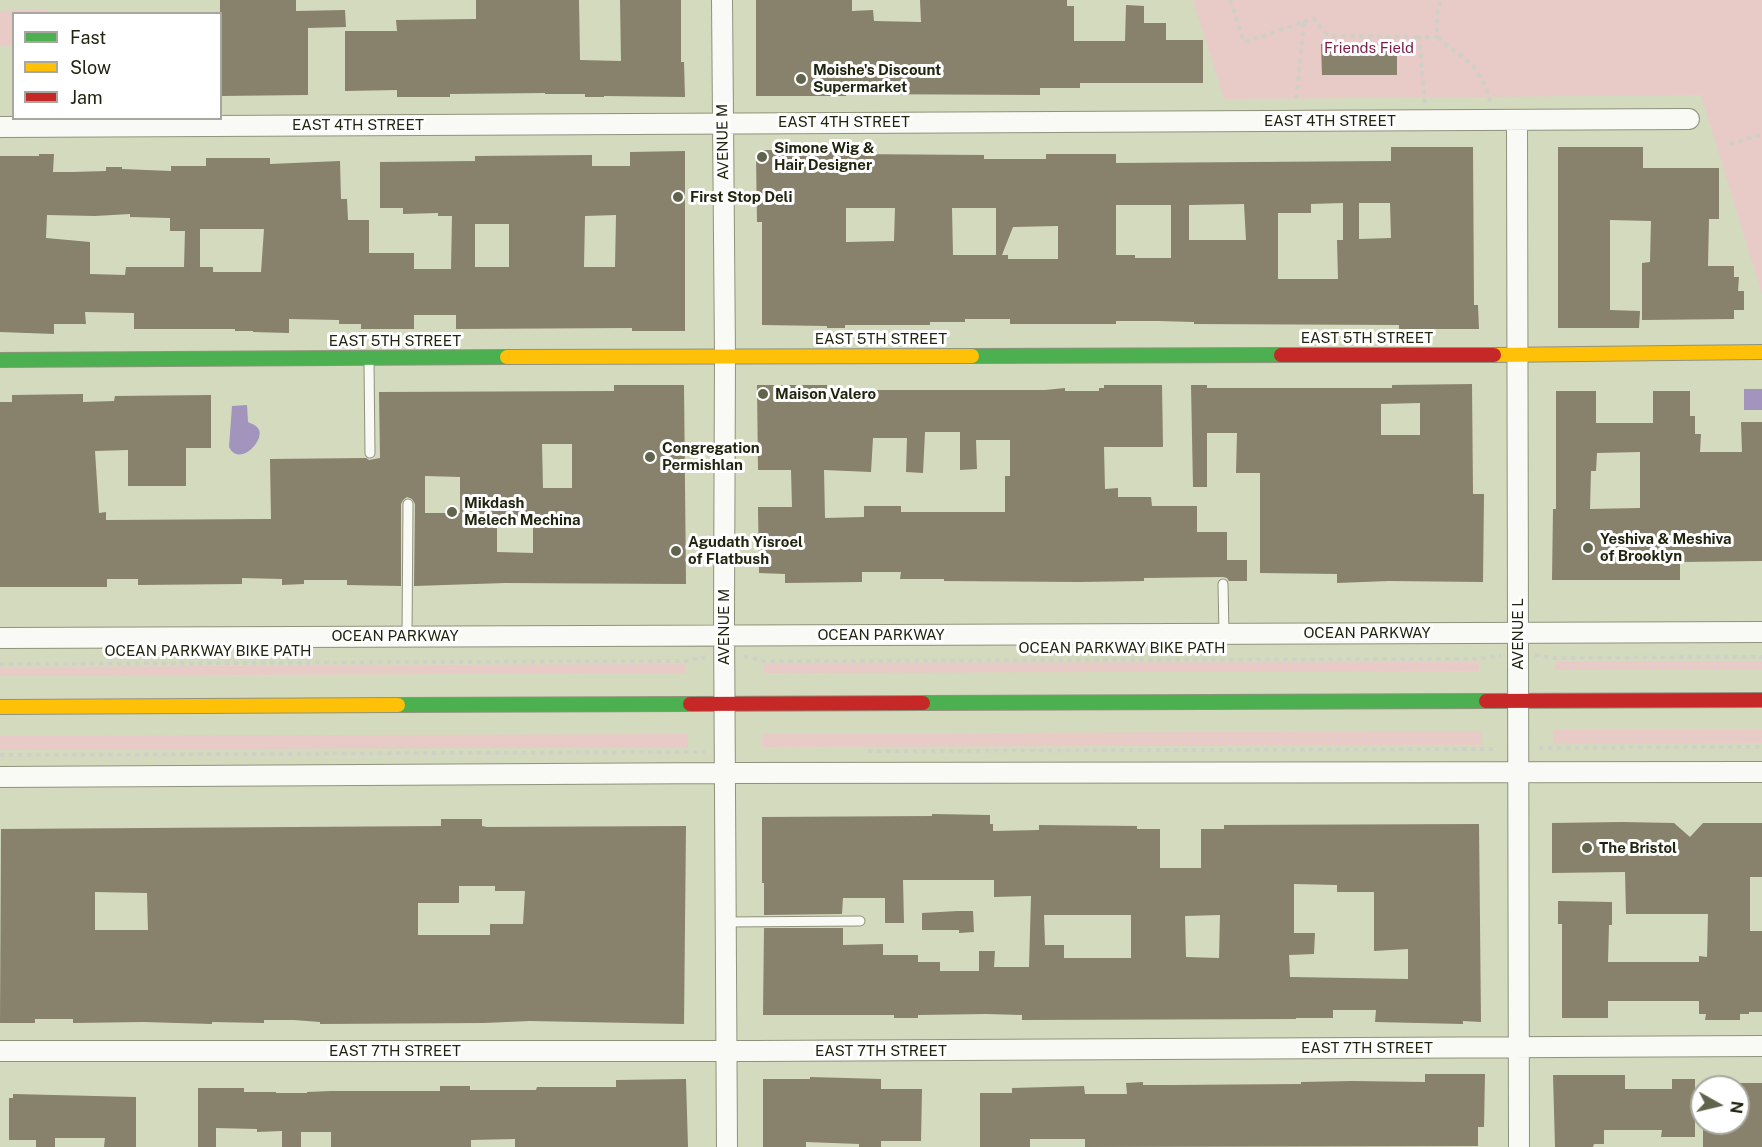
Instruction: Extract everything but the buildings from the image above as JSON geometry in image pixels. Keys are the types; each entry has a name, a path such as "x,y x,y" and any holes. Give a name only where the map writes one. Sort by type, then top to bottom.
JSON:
{"street":[{"name":"AVENUE M","path":"722,0 727,1147"},
{"name":"EAST 4TH STREET","path":"0,127 1689,119"},
{"name":"AVENUE L","path":"1517,121 1519,1147"},
{"name":"EAST 5TH STREET","path":"0,360 1517,355 1762,352"},
{"name":"OCEAN PARKWAY","path":"0,638 1762,632"},
{"path":"0,707 1762,700"},
{"path":"0,777 725,773 1762,772"},
{"name":"EAST 7TH STREET","path":"0,1052 1762,1046"}],"lane":[{"path":"369,358 370,453"},
{"path":"407,636 408,504"},
{"path":"1223,584 1224,634"},
{"path":"726,922 860,921"}],"path":[{"path":"1230,0 1244,42 1314,19 1323,32 1329,36 1438,37"},
{"path":"1442,0 1437,9 1438,37 1445,45 1464,58 1480,75 1488,89 1491,106"},
{"path":"1296,103 1304,22"},
{"path":"1419,37 1425,103"},
{"path":"1730,144 1762,134"},
{"path":"1538,654 1551,658 1762,657"},
{"name":"OCEAN PARKWAY BIKE PATH","path":"746,656 764,661 776,661 1478,659 1497,655"},
{"name":"OCEAN PARKWAY BIKE PATH","path":"0,664 685,661 704,657"},
{"path":"1539,748 1762,747"},
{"path":"861,751 1497,749"},
{"path":"0,755 705,752"}],"green space":[{"name":"Friends Field","path":"1193,0 1762,0 1762,294 1701,95 1224,99"},
{"path":"47,9 47,12 12,12 12,45 0,46 0,11"},
{"path":"1555,661 1762,661 1762,669 1555,670"},
{"path":"1479,662 1479,671 764,673 764,663"},
{"path":"686,664 686,673 0,676 0,667"},
{"path":"1553,730 1762,730 1762,743 1553,744"},
{"path":"1481,731 1482,745 762,747 762,734"},
{"path":"688,734 688,747 0,750 0,736"}],"shaded area":[{"path":"1744,389 1762,389 1762,410 1744,410"},
{"path":"247,405 248,422 257,427 260,435 250,451 244,454 233,453 229,447 232,406"}],"traffic: fast":[{"path":"972,356 1281,355"},
{"path":"0,360 507,357"},
{"path":"923,703 1486,701"},
{"path":"398,705 690,704"}],"traffic: slow":[{"path":"1494,355 1762,352"},
{"path":"507,357 972,356"},
{"path":"0,707 398,705"}],"traffic: jam":[{"path":"1281,355 1494,355"},
{"path":"1486,701 1762,700"},
{"path":"690,704 923,703"}],"place":[{"name":"Moishe's Discount Supermarket","path":"801,79"},
{"name":"Simone Wig & Hair Designer","path":"762,157"},
{"name":"First Stop Deli","path":"678,197"},
{"name":"Maison Valero","path":"763,394"},
{"name":"Congregation Permishlan","path":"650,457"},
{"name":"Mikdash Melech Mechina","path":"452,512"},
{"name":"Yeshiva & Meshiva of Brooklyn","path":"1588,548"},
{"name":"Agudath Yisroel of Flatbush","path":"676,551"},
{"name":"The Bristol","path":"1587,848"}]}
